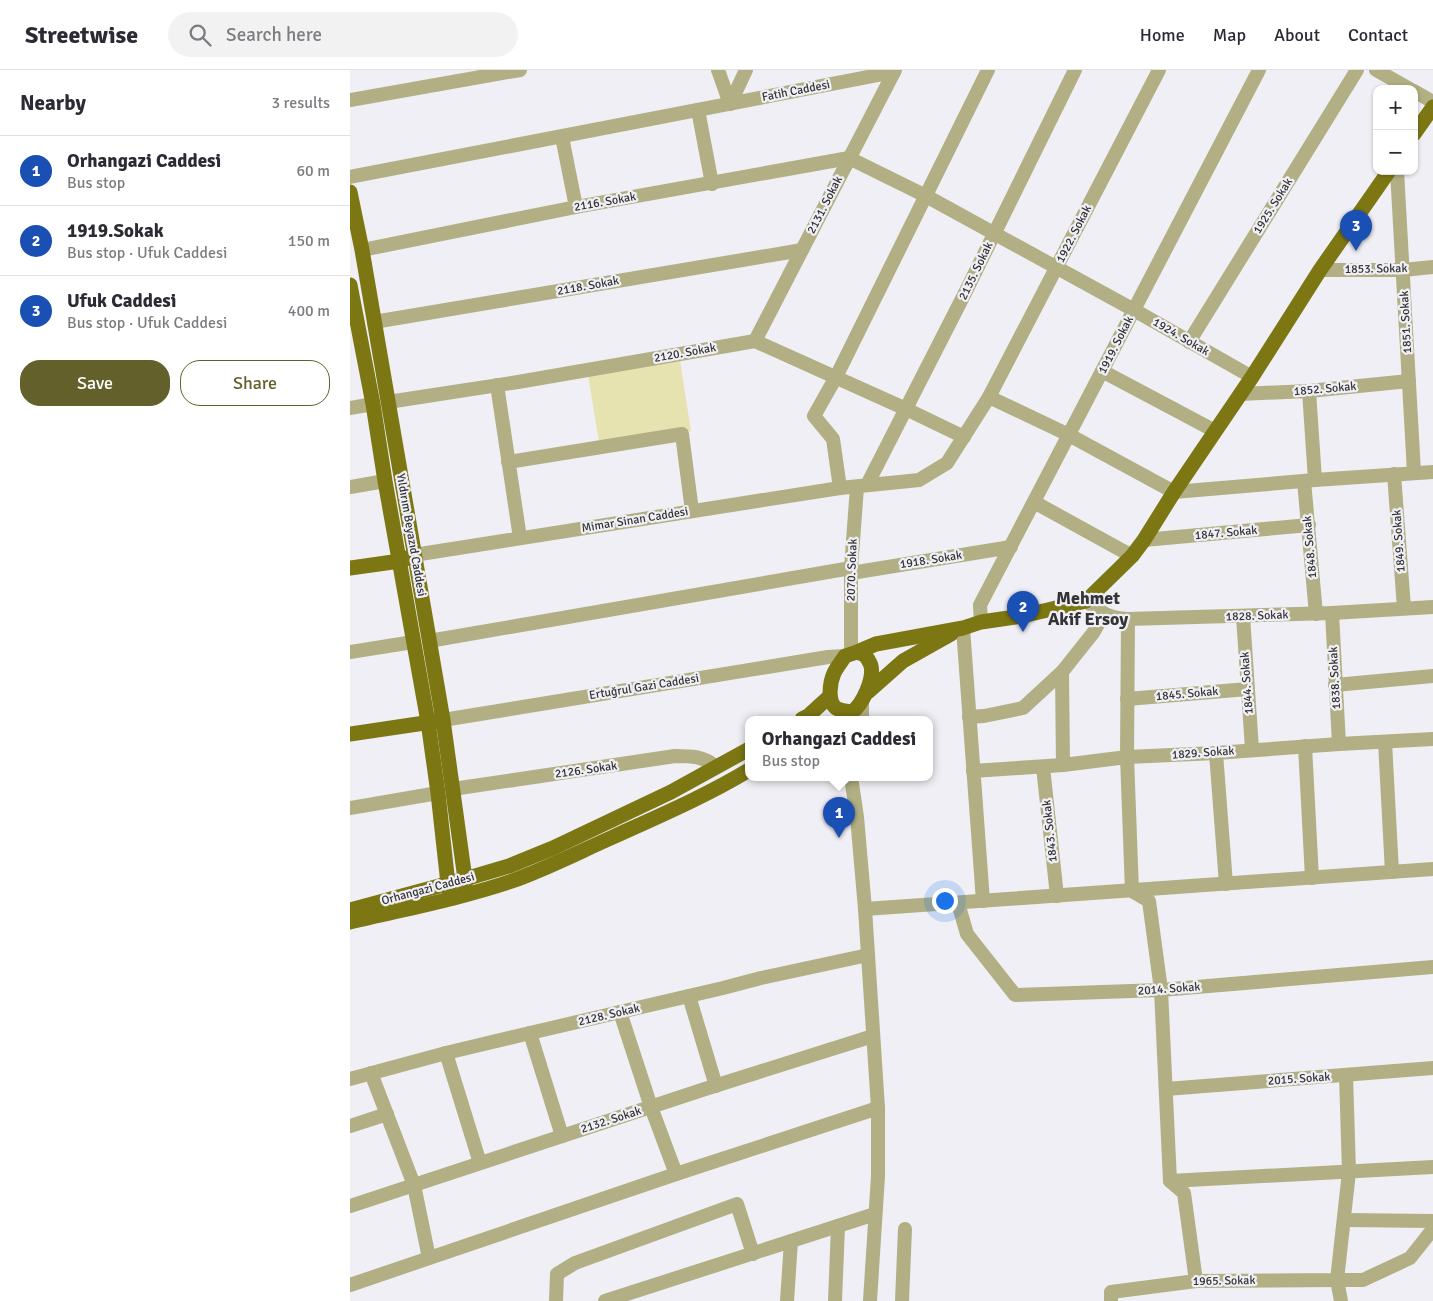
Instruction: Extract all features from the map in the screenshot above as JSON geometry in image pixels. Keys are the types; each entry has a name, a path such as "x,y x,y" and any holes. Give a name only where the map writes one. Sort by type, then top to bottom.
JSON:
{"main road":[{"path":"1417,130 1433,107"},
{"path":"963,628 903,660 863,698 852,712 841,715 832,703 830,696 834,673 851,654 876,644 963,628 981,622 1022,616 1086,601 1132,556 1144,540 1174,492 1252,378 1320,270 1386,175"},
{"name":"Yıldırım Beyazıd Caddesi","path":"350,192 374,322 385,482 429,641 443,720 453,790 457,889"},
{"name":"Yıldırım Beyazıd Caddesi","path":"350,285 354,326 381,403 407,558 413,642 428,722 438,793 457,889"},
{"name":"Mimar Sinan Caddesi","path":"350,568 407,558"},
{"path":"413,642 429,641"},
{"path":"851,654 865,655 871,665 871,674 863,698"},
{"path":"808,716 830,696"},
{"path":"350,734 443,720"},
{"name":"Orhangazi Caddesi","path":"350,910 457,889 553,848 671,792 745,751"},
{"path":"350,922 457,889 512,881 564,860 677,808 745,772"},
{"path":"438,793 453,790"}],"street":[{"path":"350,100 520,70"},
{"path":"718,70 730,104"},
{"path":"730,104 746,70"},
{"path":"840,488 833,439 814,416 836,377 988,70"},
{"name":"2135. Sokak","path":"862,486 875,470 1075,70"},
{"name":"1922. Sokak","path":"964,437 989,398 1159,70"},
{"name":"1919. Sokak","path":"981,622 980,605 1259,70"},
{"name":"1925. Sokak","path":"1189,342 1357,70"},
{"path":"1376,70 1403,85"},
{"name":"Fatih Caddesi","path":"350,177 895,71"},
{"name":"2131. Sokak","path":"755,341 895,71"},
{"path":"1418,93 1433,102"},
{"path":"698,110 712,184"},
{"path":"562,137 576,207"},
{"name":"1924. Sokak","path":"849,158 926,196 1134,310 1252,378"},
{"name":"2116. Sokak","path":"362,250 576,207 849,158"},
{"name":"1851. Sokak","path":"1397,175 1414,472"},
{"name":"2118. Sokak","path":"374,322 802,250"},
{"name":"1853. Sokak","path":"1320,270 1403,270 1433,267"},
{"path":"755,341 964,437"},
{"name":"2120. Sokak","path":"350,408 755,341"},
{"path":"1102,371 1215,431"},
{"name":"1852. Sokak","path":"1240,394 1309,391 1409,381"},
{"path":"497,385 520,538"},
{"name":"1848. Sokak","path":"1309,391 1309,525 1316,614"},
{"path":"989,398 1069,435 1174,492 1309,480 1433,472"},
{"path":"508,462 682,434 692,511"},
{"name":"Mimar Sinan Caddesi","path":"407,558 520,538 840,488 918,480 947,463 964,437"},
{"name":"1849. Sokak","path":"1394,474 1404,608"},
{"path":"350,487 385,482"},
{"name":"2070. Sokak","path":"851,654 851,571 862,486"},
{"path":"1034,502 1132,556"},
{"name":"1847. Sokak","path":"1144,540 1309,525"},
{"name":"1918. Sokak","path":"429,641 851,571 1011,547"},
{"name":"1828. Sokak","path":"1086,601 1104,614 1115,618 1128,619 1316,614 1433,607"},
{"name":"1838. Sokak","path":"1332,613 1339,744"},
{"path":"969,717 1023,708 1062,672 1093,633 1104,614"},
{"name":"1844. Sokak","path":"1243,616 1252,749"},
{"path":"1128,619 1127,757 1132,891"},
{"path":"963,628 983,901"},
{"path":"350,652 413,642"},
{"name":"Ertuğrul Gazi Caddesi","path":"443,720 851,654"},
{"path":"1062,672 1063,765"},
{"path":"1335,685 1433,676"},
{"name":"1845. Sokak","path":"1127,698 1248,689"},
{"path":"862,716 863,698"},
{"name":"1829. Sokak","path":"973,771 1044,767 1127,757 1433,739"},
{"path":"1385,742 1392,872"},
{"path":"1305,746 1312,878"},
{"path":"1216,752 1226,884"},
{"name":"2126. Sokak","path":"453,790 674,756 693,756 709,761 716,767"},
{"name":"1843. Sokak","path":"1044,767 1057,896"},
{"path":"852,781 857,817 865,909 878,1108 878,1176 870,1301"},
{"path":"861,781 865,909"},
{"path":"350,808 438,793"},
{"path":"865,909 1433,870"},
{"path":"1132,891 1149,901 1161,990 1170,1181 1184,1193 1196,1281"},
{"name":"2014. Sokak","path":"958,903 967,934 1015,995 1161,990 1433,967"},
{"name":"2128. Sokak","path":"350,1079 446,1053 761,978 868,955"},
{"path":"689,996 716,1086"},
{"path":"620,1012 651,1107 676,1174"},
{"path":"530,1033 562,1136"},
{"name":"2132. Sokak","path":"350,1206 873,1036"},
{"path":"446,1053 480,1163"},
{"name":"2015. Sokak","path":"1166,1089 1433,1068"},
{"path":"371,1073 414,1185 429,1258"},
{"path":"1341,1301 1337,1280 1348,1172 1346,1075"},
{"path":"350,1285 676,1174 878,1108"},
{"path":"350,1126 387,1114"},
{"path":"1170,1181 1433,1168"},
{"path":"556,1301 557,1274 575,1262 737,1204 752,1254"},
{"path":"605,1301 875,1214"},
{"path":"1344,1220 1433,1222"},
{"path":"835,1301 838,1226"},
{"path":"902,1301 906,1229"},
{"name":"1965. Sokak","path":"1111,1296 1196,1281 1363,1280 1410,1258 1433,1229"},
{"path":"787,1301 791,1242"}],"shaded area":[{"path":"680,361 691,431 599,442 588,375"}],"place":[{"name":"Ufuk Caddesi","path":"1356,251"},
{"name":"1919.Sokak","path":"1023,632"},
{"name":"Orhangazi Caddesi","path":"839,838"}],"district":[{"name":"Mehmet Akif Ersoy","path":"1088,608"}]}
